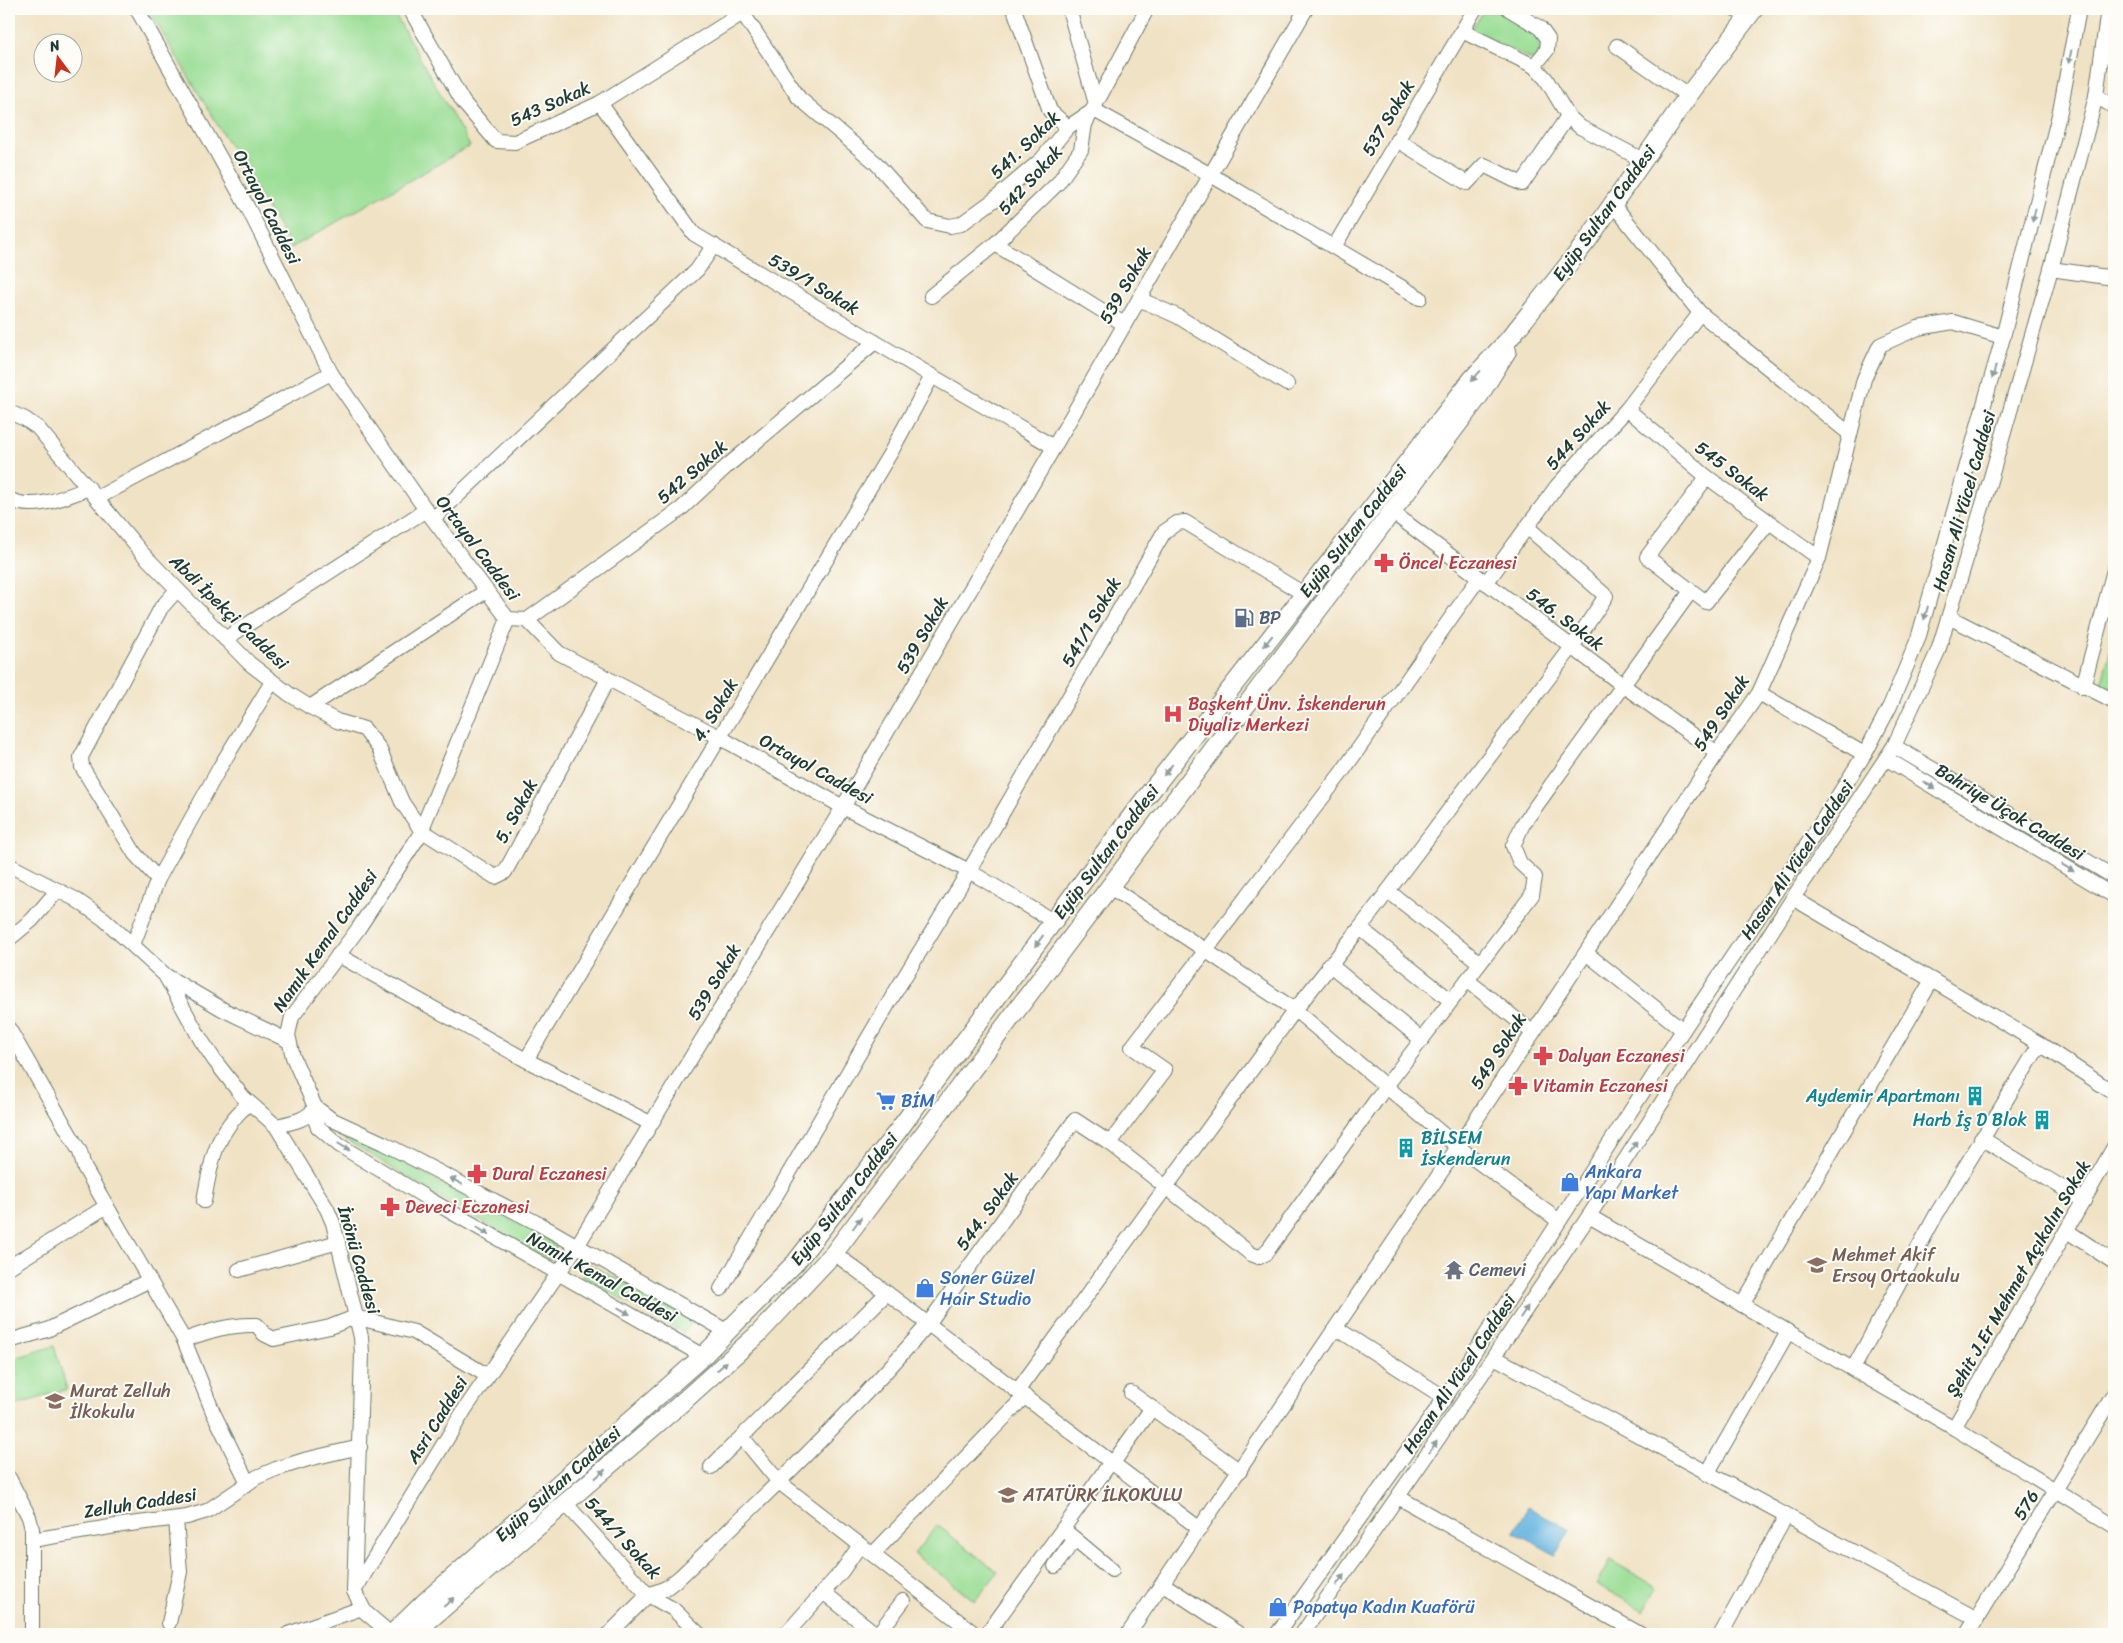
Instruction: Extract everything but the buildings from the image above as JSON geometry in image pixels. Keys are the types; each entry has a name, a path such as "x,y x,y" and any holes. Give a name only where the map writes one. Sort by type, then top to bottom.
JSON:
{"main road":[{"name":"Eyüp Sultan Caddesi","path":"392,1634 426,1601 703,1356 795,1263 818,1236 1053,921 1304,594 1473,378 1508,340 1613,204 1746,11"},
{"path":"413,1634 566,1504 758,1334 834,1253 1392,512 1496,371 1507,350 1508,340"}],"street":[{"name":"Ortayol Caddesi","path":"137,9 249,210 331,373 429,514 508,619 526,620 559,653 720,738 843,807 969,871 1053,921"},
{"name":"543 Sokak","path":"410,9 463,102 496,140 514,142 600,103 744,10"},
{"path":"1014,9 1050,111 1068,126"},
{"path":"1069,9 1095,107 1420,298"},
{"name":"542 Sokak","path":"931,296 995,244 1058,182 1081,150 1085,124 1147,9"},
{"name":"539 Sokak","path":"559,1274 843,807 1054,447 1306,9"},
{"name":"537 Sokak","path":"1334,246 1475,9"},
{"path":"1510,9 1540,28 1548,40 1547,50 1534,66"},
{"path":"1277,1634 1444,1398 1864,754 1890,706 1918,638 2004,337 2060,111 2080,9"},
{"name":"Hasan Ali Yücel Caddesi","path":"1302,1634 1398,1497 1589,1216 1793,898 1887,760 1894,746 1925,683 1949,618 2051,268 2096,96 2108,9"},
{"name":"541. Sokak","path":"744,10 799,98 876,163 926,222 950,226 961,224 994,200 1042,159 1068,126 1095,107"},
{"path":"1462,31 1534,66 1546,78 1568,116 1580,127 1643,160"},
{"path":"1617,46 1688,96"},
{"path":"2096,96 2114,107"},
{"name":"539/1 Sokak","path":"600,103 694,234 1054,447"},
{"path":"1397,140 1468,183 1484,165 1522,184 1568,116"},
{"path":"1613,204 1700,313 1850,434"},
{"path":"995,244 1124,324"},
{"path":"225,639 429,514 697,270 714,245"},
{"path":"2051,268 2114,278"},
{"path":"1139,299 1177,316 1287,384"},
{"name":"544 Sokak","path":"1207,950 1342,772 1482,581 1527,527 1557,486 1627,409 1700,313"},
{"name":"549 Sokak","path":"1128,1634 1458,1147 1532,1032 1717,753 1759,693 1819,558 1864,379 1880,345 1918,328 1952,322 2004,337"},
{"name":"542 Sokak","path":"526,620 681,509 726,467 875,342"},
{"path":"9,500 17,504 40,503 93,493 331,373"},
{"name":"4. Sokak","path":"526,1060 890,452 932,376"},
{"name":"545 Sokak","path":"1627,409 1707,478 1819,558"},
{"name":"Abdi İpekçi Caddesi","path":"9,412 25,419 38,428 142,553 249,663 272,682 310,707 337,720 364,729 372,737 382,755 402,802 421,830"},
{"path":"1707,478 1647,556 1691,592 1706,602 1769,522"},
{"name":"546. Sokak","path":"1392,512 1482,581 1717,753"},
{"name":"541/1 Sokak","path":"969,871 1160,541 1170,528 1185,522 1304,594"},
{"path":"873,1554 1021,1393 1167,1186 1295,1010 1329,964 1360,928 1572,647 1606,596 1527,527"},
{"path":"2083,687 2114,570"},
{"path":"158,879 135,854 82,768 81,757 161,608 176,590"},
{"path":"310,707 486,591"},
{"path":"1207,950 1132,1046 1165,1070 1110,1143 1251,1254 1259,1257 1266,1254 1387,1085 1532,895 1535,877 1520,863 1513,846 1524,824 1691,592"},
{"path":"1949,618 2114,701"},
{"name":"Namık Kemal Caddesi","path":"508,619 421,830 388,883 292,1017 288,1028 289,1041 314,1110 318,1127 339,1145 425,1198 703,1356"},
{"name":"5. Sokak","path":"421,830 484,872 495,877 505,872 608,679"},
{"path":"133,945 158,879 220,767 272,682"},
{"path":"1759,693 1864,754"},
{"name":"Bahriye Üçok Caddesi","path":"1894,746 2114,877"},
{"name":"Bahriye Üçok Caddesi","path":"1887,760 2114,896"},
{"name":"İnönü Caddesi","path":"9,865 75,899 104,919 165,975 201,1040 249,1103 276,1126 323,1203 333,1223 361,1337 363,1368 354,1591 362,1608 392,1634"},
{"path":"721,1289 889,1002 969,871"},
{"path":"1110,887 1295,1010 1387,1085 1458,1147 1559,1220"},
{"path":"9,939 32,920 57,890"},
{"path":"1388,891 1480,963"},
{"path":"1793,898 2040,1044 2114,1093"},
{"path":"1360,928 1450,1000"},
{"path":"1586,953 1683,1030"},
{"path":"338,955 526,1060 650,1123"},
{"path":"1329,964 1422,1040"},
{"path":"165,975 224,1010 289,1041"},
{"path":"1466,980 1532,1032"},
{"path":"1742,1305 1932,980"},
{"path":"9,1029 80,1152 84,1167 148,1281 184,1340 213,1412 248,1483"},
{"path":"1853,1369 1936,1215 1981,1138 2040,1044"},
{"path":"204,1201 217,1141 232,1118 249,1103"},
{"path":"276,1126 296,1121 314,1110 383,1143 577,1246 728,1332"},
{"name":"544. Sokak","path":"609,1634 648,1595 666,1588 680,1577 779,1482 928,1324 1076,1120 1110,1143"},
{"path":"1981,1138 2084,1201"},
{"name":"Şehit J.Er Mehmet Açıkalın Sokak","path":"1954,1428 2114,1147"},
{"path":"9,1267 106,1206"},
{"path":"1589,1216 1954,1428 2114,1526"},
{"path":"2067,1231 2112,1261"},
{"path":"239,1270 338,1242"},
{"path":"834,1253 1200,1529"},
{"name":"Asri Caddesi","path":"354,1591 488,1376 559,1274"},
{"path":"9,1341 48,1330 148,1281"},
{"path":"711,1467 887,1293"},
{"path":"184,1340 218,1328 243,1324 257,1325 264,1334 274,1339 330,1327 355,1317 414,1332 488,1376"},
{"path":"1336,1328 1444,1398"},
{"path":"1707,1474 1788,1332"},
{"path":"1494,1357 1977,1619"},
{"path":"1131,1393 1240,1470"},
{"name":"576","path":"1967,1634 2114,1394"},
{"path":"987,1634 1152,1408"},
{"path":"742,1437 779,1482 975,1634"},
{"name":"Zelluh Caddesi","path":"32,1540 122,1525 176,1519 207,1511 248,1483 276,1469 308,1459 360,1447"},
{"path":"9,1478 29,1517 32,1540 32,1634"},
{"path":"1398,1497 1640,1634"},
{"name":"544/1 Sokak","path":"566,1504 648,1595 673,1609 699,1634"},
{"path":"1721,1634 1786,1516"},
{"path":"169,1623 180,1572 176,1519"},
{"path":"1063,1529 1112,1570"},
{"path":"1055,1566 1075,1539"},
{"path":"786,1634 823,1592 860,1545"},
{"path":"1163,1584 1239,1634"},
{"path":"823,1592 877,1634 903,1601"},
{"path":"288,1634 362,1608"}],"green space":[{"path":"148,9 392,9 470,146 291,248"},
{"path":"1485,9 1501,9 1532,27 1538,33 1543,46 1534,61 1471,30"},
{"path":"2114,637 2114,693 2100,688"},
{"path":"336,1128 557,1244 550,1260 463,1211 338,1135 334,1129"},
{"path":"589,1264 694,1320 684,1333 582,1277"},
{"path":"54,1346 67,1389 11,1407 9,1360"},
{"path":"937,1525 998,1572 975,1601 914,1554"},
{"path":"1610,1560 1657,1587 1644,1611 1596,1585"}],"water":[{"path":"1528,1507 1570,1530 1556,1555 1514,1532"}],"place":[{"name":"Öncel Eczanesi","path":"1384,563"},
{"name":"BP","path":"1244,618"},
{"name":"Başkent Ünv. İskenderun Diyaliz Merkezi","path":"1173,714"},
{"name":"Dalyan Eczanesi","path":"1543,1056"},
{"name":"Vitamin Eczanesi","path":"1518,1086"},
{"name":"Aydemir Apartmanı","path":"1975,1096"},
{"name":"BİM","path":"886,1101"},
{"name":"Harb İş D Blok","path":"2042,1120"},
{"name":"BİLSEM İskenderun","path":"1406,1148"},
{"name":"Dural Eczanesi","path":"477,1174"},
{"name":"Ankara Yapı Market","path":"1570,1182"},
{"name":"Deveci Eczanesi","path":"390,1207"},
{"name":"Mehmet Akif Ersoy Ortaokulu","path":"1817,1265"},
{"name":"Cemevi","path":"1454,1270"},
{"name":"Soner Güzel Hair Studio","path":"925,1288"},
{"name":"Murat Zelluh İlkokulu","path":"55,1401"},
{"name":"ATATÜRK İLKOKULU","path":"1008,1495"},
{"name":"Papatya Kadın Kuaförü","path":"1278,1607"}]}
